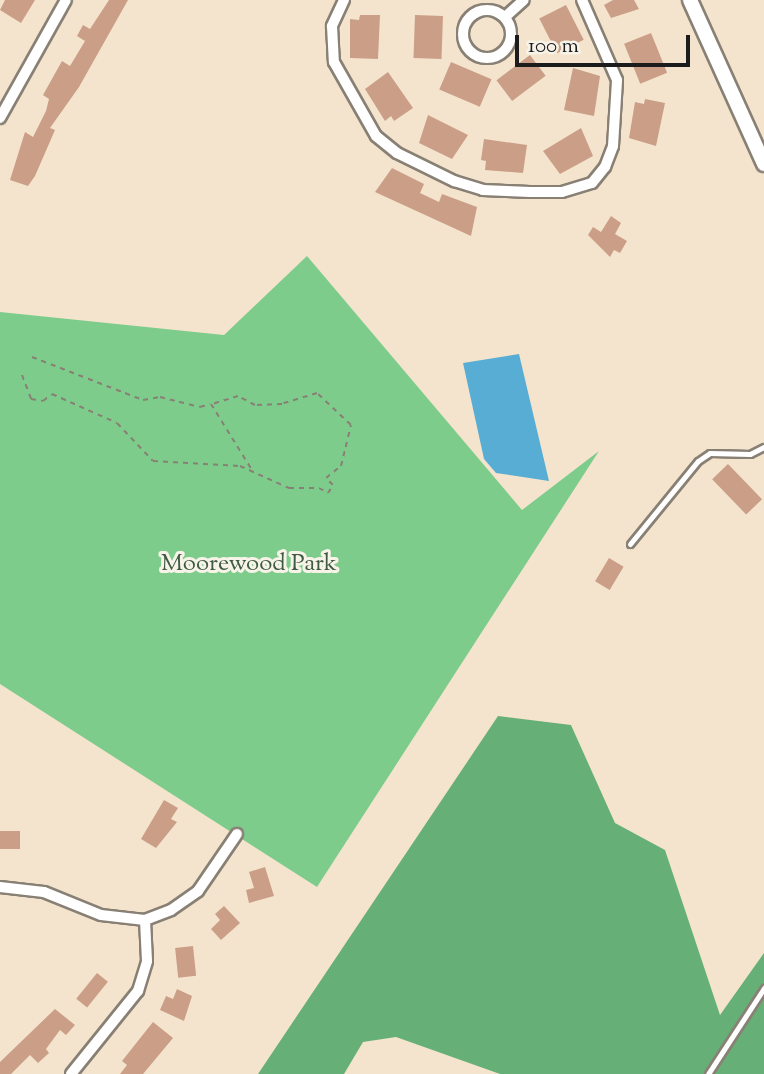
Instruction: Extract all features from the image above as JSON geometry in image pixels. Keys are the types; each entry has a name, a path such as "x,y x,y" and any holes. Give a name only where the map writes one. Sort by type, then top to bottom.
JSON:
{"main road":[{"path":"690,0 764,164"}],"street":[{"path":"0,118 66,0"},
{"path":"344,0 332,26 334,62 376,136 397,153 454,181 483,190 530,192 562,191 592,183 605,167 613,146 617,80 582,0"},
{"path":"505,17 524,0"},
{"path":"490,9 505,17 511,40 501,54 487,58 469,50 463,33 472,15 490,9"},
{"path":"0,887 44,892 102,915 145,920 171,910 198,891 237,834"},
{"path":"71,1074 138,991 147,961 145,920"}],"lane":[{"path":"630,544 698,461 710,453 750,454 764,447"},
{"path":"709,1074 764,988"}],"path":[{"path":"22,375 31,399 43,401 52,394 117,423 153,461 164,458 180,464 252,470 289,488 319,488 328,493 333,485 326,478 341,466 351,425 317,393 282,404 254,405 238,396 201,407 160,397 143,400 32,357"},
{"path":"211,404 252,470"}],"green space":[{"name":"Moorewood Park","path":"307,256 522,510 599,451 317,887 0,684 0,312 224,335"},
{"path":"498,716 571,725 615,823 665,850 720,1015 764,953 764,1074 500,1074 396,1037 363,1042 344,1074 258,1074"}],"water":[{"path":"519,354 549,481 496,473 484,459 463,363"}],"building":[{"path":"5,0 35,0 21,23 0,10"},
{"path":"109,0 128,0 79,87 50,128 55,130 35,176 28,186 10,180 25,132 33,137 46,111 49,99 43,95 62,61 70,66 85,41 77,36 83,25 90,29"},
{"path":"613,0 634,0 639,9 611,18 604,5"},
{"path":"566,5 584,40 557,53 539,19"},
{"path":"360,15 380,15 378,59 350,58 350,19 359,20"},
{"path":"415,15 443,16 441,59 413,58"},
{"path":"651,33 667,73 640,84 624,44"},
{"path":"530,55 546,76 512,101 496,80"},
{"path":"451,62 492,79 480,107 439,90"},
{"path":"573,68 600,76 594,116 564,110"},
{"path":"388,72 413,108 394,121 391,116 385,121 365,89"},
{"path":"645,99 665,103 656,146 629,138 635,102 644,104"},
{"path":"428,115 468,135 452,159 419,143"},
{"path":"581,128 593,156 560,174 543,151"},
{"path":"484,139 527,145 523,173 485,170 486,161 481,160"},
{"path":"392,168 424,184 420,193 439,202 442,194 477,207 471,236 375,192"},
{"path":"611,216 621,223 615,234 627,241 620,253 614,250 610,257 588,235 593,227 601,232"},
{"path":"728,464 762,499 746,515 712,479"},
{"path":"609,558 624,567 610,590 595,581"},
{"path":"164,800 178,808 171,819 177,822 156,848 141,839"},
{"path":"0,831 20,831 20,849 0,849"},
{"path":"265,867 274,896 249,903 246,890 254,888 249,872"},
{"path":"224,906 240,923 221,940 211,929 220,920 215,914"},
{"path":"193,946 196,976 178,978 175,948"},
{"path":"97,973 108,982 87,1007 76,999"},
{"path":"177,989 192,996 184,1021 160,1010 166,996 173,999"},
{"path":"55,1009 75,1025 66,1035 60,1030 46,1049 49,1053 38,1063 30,1055 11,1074 0,1074 0,1062"},
{"path":"153,1022 173,1038 143,1074 120,1074 127,1065 122,1061"}]}
